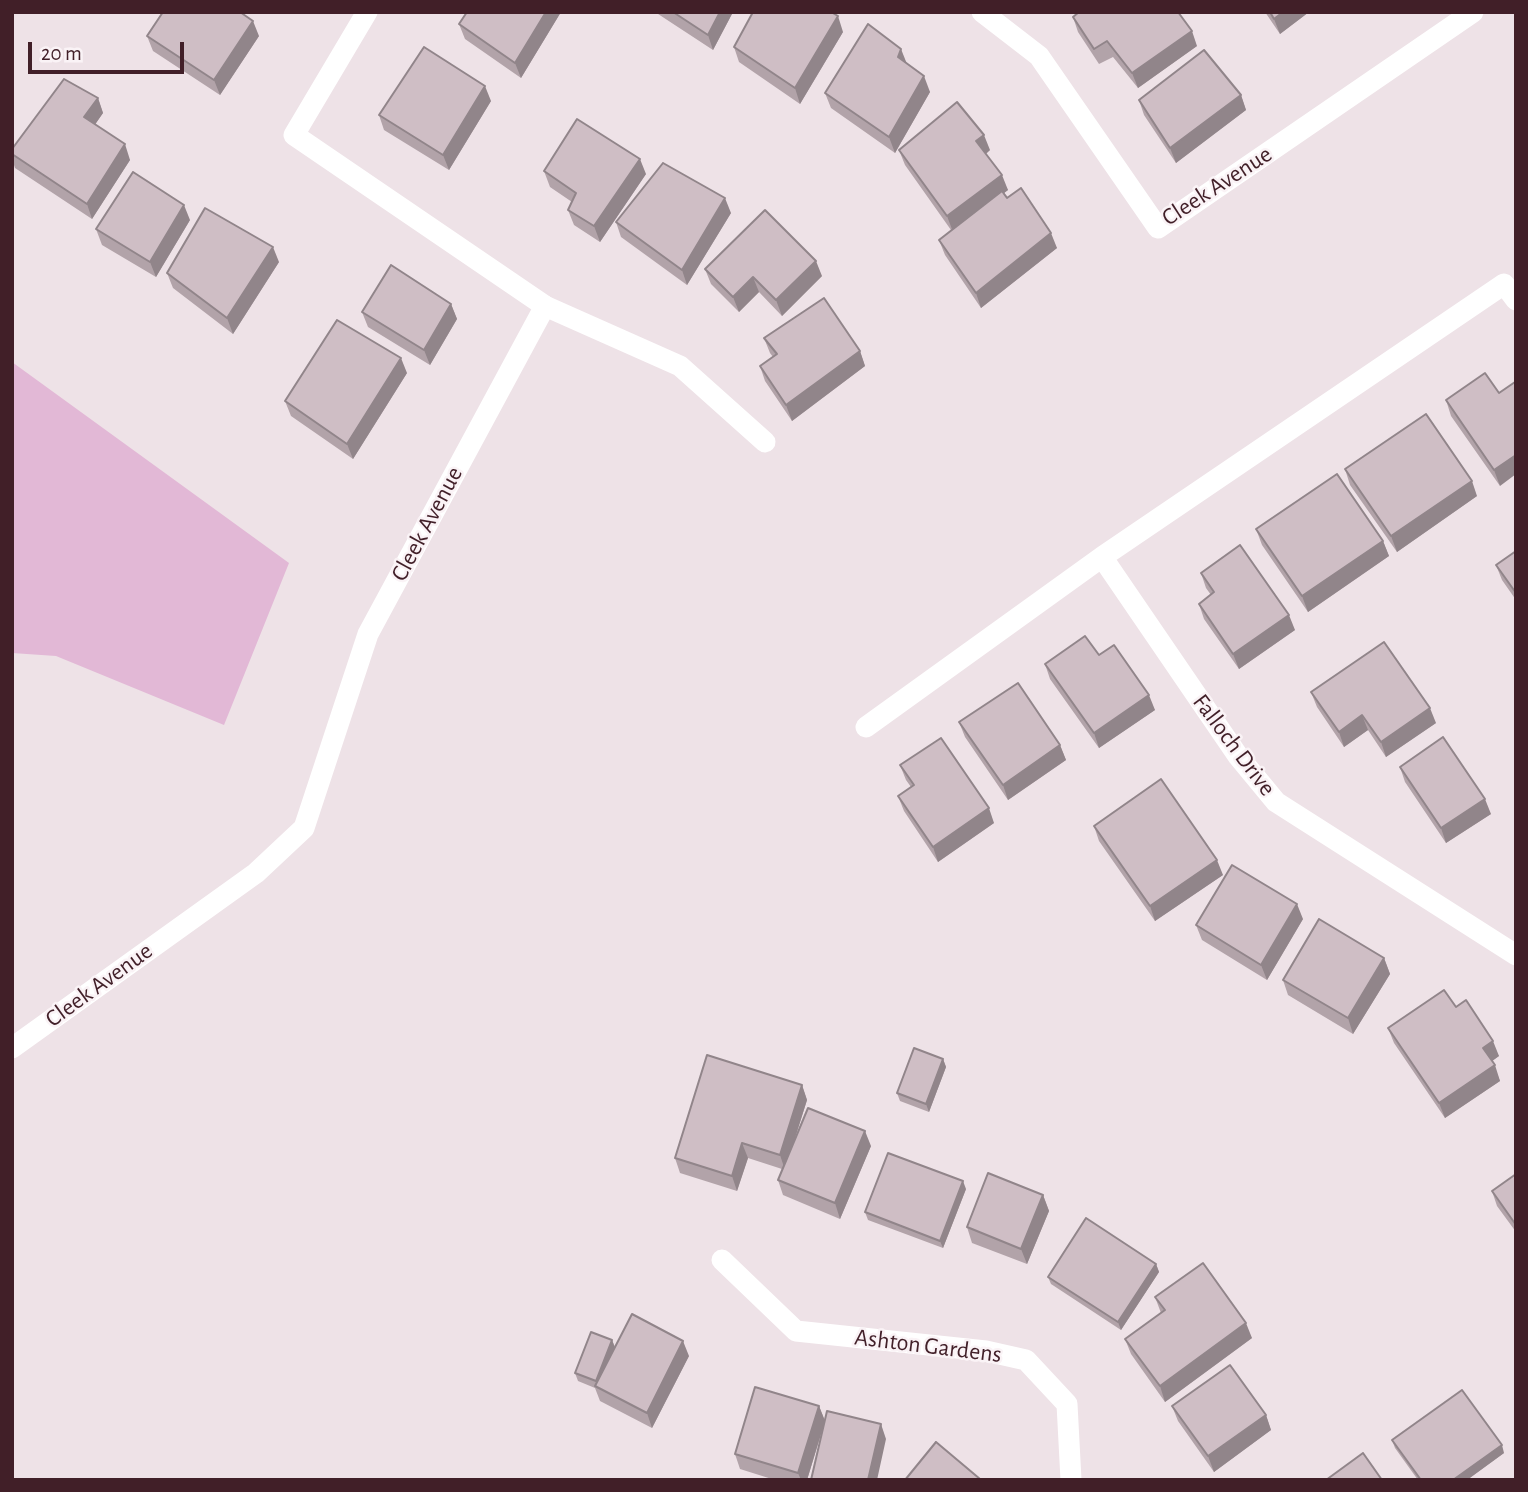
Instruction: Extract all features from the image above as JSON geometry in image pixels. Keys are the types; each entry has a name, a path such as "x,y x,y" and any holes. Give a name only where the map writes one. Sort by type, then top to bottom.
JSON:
{"street":[{"path":"367,12 294,135 545,306 680,366 765,442"},
{"name":"Cleek Avenue","path":"982,12 1039,56 1157,228 1473,12"},
{"path":"866,727 1102,557 1504,284 1516,300"},
{"name":"Cleek Avenue","path":"12,1048 257,873 304,828 368,634 545,306"},
{"name":"Falloch Drive","path":"1102,557 1238,756 1276,802 1516,955"},
{"name":"Ashton Gardens","path":"722,1260 796,1331 986,1351 1026,1360 1068,1404 1071,1480"}],"shaded area":[{"path":"12,362 289,563 224,725 56,656 12,653"}],"building":[{"path":"163,12 240,12 253,21 214,80 147,36"},
{"path":"467,12 546,12 515,63 459,24"},
{"path":"673,12 720,12 708,35"},
{"path":"753,12 831,12 838,16 795,88 734,47"},
{"path":"1079,12 1178,12 1192,31 1132,73 1107,41 1094,49 1073,17"},
{"path":"1270,12 1283,12 1274,19"},
{"path":"868,24 901,49 898,57 924,76 889,137 825,93"},
{"path":"424,47 485,86 443,155 379,115"},
{"path":"1204,50 1241,95 1170,148 1139,100"},
{"path":"64,79 98,98 84,117 125,144 87,204 12,154 12,149"},
{"path":"957,102 984,135 976,141 1002,175 947,216 899,150"},
{"path":"577,119 640,159 594,226 568,210 576,193 544,171"},
{"path":"663,163 725,198 682,270 616,222"},
{"path":"133,172 184,205 150,262 96,229"},
{"path":"1021,188 1051,233 976,293 939,240 1002,191 1007,198"},
{"path":"205,208 273,247 227,318 167,273"},
{"path":"765,210 816,261 776,300 753,277 733,297 705,269"},
{"path":"391,265 451,304 424,350 362,312"},
{"path":"824,298 860,351 786,405 760,366 777,354 764,338"},
{"path":"337,320 401,358 347,444 285,401"},
{"path":"1485,373 1499,393 1516,383 1516,455 1494,470 1446,400"},
{"path":"1426,414 1472,481 1391,536 1345,469"},
{"path":"1337,474 1383,541 1302,596 1256,529"},
{"path":"1240,545 1289,615 1233,654 1199,604 1214,592 1201,573"},
{"path":"1516,551 1516,593 1496,565"},
{"path":"1085,636 1099,655 1114,645 1149,695 1094,733 1045,664"},
{"path":"1384,642 1430,708 1381,742 1362,715 1339,732 1311,692"},
{"path":"1018,683 1060,745 1003,785 959,722"},
{"path":"1443,737 1485,799 1441,828 1400,767"},
{"path":"941,738 989,808 933,847 898,796 914,785 900,765"},
{"path":"1161,779 1217,860 1150,906 1094,826"},
{"path":"1232,865 1297,904 1261,965 1196,925"},
{"path":"1319,919 1384,958 1348,1018 1283,980"},
{"path":"1444,990 1456,1007 1466,1000 1493,1041 1483,1048 1495,1065 1439,1103 1388,1028"},
{"path":"914,1048 943,1059 926,1104 897,1093"},
{"path":"707,1055 802,1085 780,1155 742,1143 732,1176 675,1158"},
{"path":"808,1108 865,1131 835,1203 778,1180"},
{"path":"888,1153 963,1181 940,1241 865,1212"},
{"path":"988,1173 1043,1195 1021,1249 967,1227"},
{"path":"1516,1174 1516,1225 1492,1191"},
{"path":"1086,1218 1156,1264 1118,1322 1048,1277"},
{"path":"1203,1263 1246,1323 1160,1386 1125,1339 1165,1310 1155,1297"},
{"path":"632,1314 683,1341 647,1413 595,1386"},
{"path":"591,1332 612,1340 596,1381 575,1373"},
{"path":"1230,1365 1266,1415 1208,1456 1172,1406"},
{"path":"755,1387 819,1406 798,1473 735,1454"},
{"path":"1462,1390 1502,1445 1453,1480 1421,1480 1392,1440"},
{"path":"827,1411 881,1424 868,1480 811,1480"},
{"path":"936,1442 980,1479 980,1480 905,1480"},
{"path":"1363,1453 1382,1480 1326,1480"}]}
